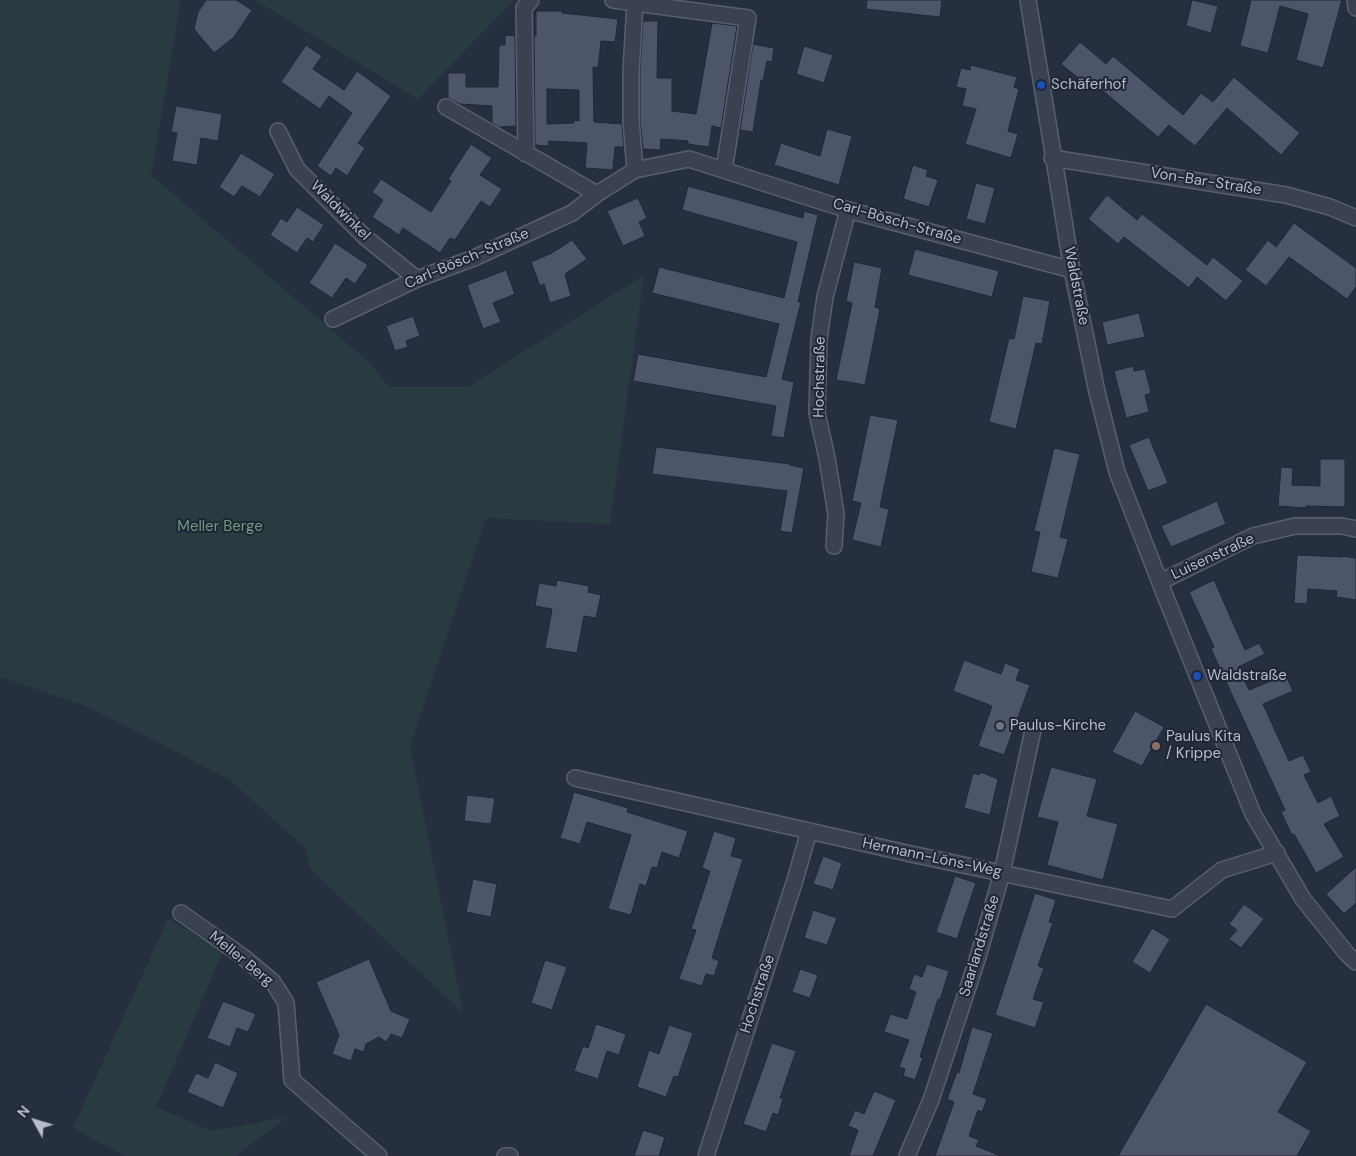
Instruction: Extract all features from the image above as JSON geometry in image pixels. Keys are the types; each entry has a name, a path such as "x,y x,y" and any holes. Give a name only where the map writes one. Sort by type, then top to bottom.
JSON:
{"street":[{"path":"526,154 524,8 531,0"},
{"path":"613,0 748,18 724,170"},
{"name":"Waldstraße","path":"1028,0 1052,158 1072,270 1097,392 1117,472 1253,814 1304,900 1347,954 1356,962"},
{"path":"1355,0 1356,8"},
{"path":"635,3 631,72 631,120 635,170"},
{"path":"446,108 597,194"},
{"name":"Waldwinkel","path":"278,131 297,169 364,237 417,279"},
{"name":"Von-Bar-Straße","path":"1052,158 1286,195 1330,207 1356,218"},
{"name":"Carl-Bösch-Straße","path":"333,320 417,279 474,258 572,213 597,194 635,170 689,159 848,210 1072,270"},
{"name":"Hochstraße","path":"834,546 836,514 827,458 816,413 819,339 825,297 848,210"},
{"name":"Luisenstraße","path":"1160,582 1252,536 1295,526 1342,526 1356,529"},
{"name":"Saarlandstraße","path":"907,1156 930,1100 977,960 1002,873 1033,730"},
{"name":"Hermann-Löns-Weg","path":"575,778 809,831 1172,909 1222,870 1277,853"},
{"name":"Hochstraße","path":"706,1156 809,831"},
{"name":"Meller Berg","path":"181,913 242,956 273,982 286,1003 292,1080 379,1156"},
{"path":"505,1156 510,1156"}],"green space":[{"name":"Meller Berge","path":"0,0 181,0 151,175 371,364 389,387 468,387 644,275 610,524 486,518 410,746 463,1013 310,869 305,848 229,779 86,706 0,677"},
{"path":"255,0 514,0 418,99"},
{"path":"168,919 223,951 156,1107 212,1131 287,1117 236,1156 125,1156 73,1128"}],"building":[{"path":"206,0 236,0 252,10 234,37 214,53 194,29 198,12"},
{"path":"867,0 942,0 940,17 866,9"},
{"path":"1192,0 1218,6 1211,33 1186,26"},
{"path":"1251,0 1342,0 1323,68 1296,60 1308,14 1280,6 1268,53 1240,46"},
{"path":"536,11 562,11 562,13 618,19 615,42 601,41 598,68 593,67 594,122 622,124 624,147 615,147 613,170 585,168 587,143 549,141 548,146 535,145 534,36 536,36","holes":["547,89 579,90 579,121 574,120 574,123 547,124"]},
{"path":"643,21 658,21 657,78 672,78 672,111 696,114 712,23 737,26 721,128 712,126 709,147 688,144 688,141 661,139 660,150 643,149 640,120 640,72"},
{"path":"505,35 515,36 516,126 499,127 492,123 492,106 460,104 448,98 448,73 466,73 466,87 498,87 499,45 505,45"},
{"path":"1080,42 1106,64 1113,56 1183,115 1201,93 1213,102 1234,77 1300,133 1281,155 1227,108 1195,146 1169,125 1158,137 1091,81 1087,85 1061,64"},
{"path":"753,44 774,48 772,62 767,61 763,81 761,80 753,132 740,130"},
{"path":"306,45 322,56 313,69 344,90 357,71 391,96 358,143 365,148 347,176 336,168 331,176 317,166 352,113 329,96 320,109 281,82"},
{"path":"804,46 833,55 824,83 796,74"},
{"path":"971,65 1017,77 1014,87 1019,89 1008,131 1018,134 1011,158 965,144 976,109 962,106 966,89 956,87 961,68 970,70"},
{"path":"176,106 222,114 218,141 201,138 197,165 172,161 177,133 171,132"},
{"path":"827,129 852,136 839,185 774,165 781,143 820,156"},
{"path":"471,144 492,158 480,175 502,189 490,207 481,201 455,240 450,238 440,253 403,228 399,235 372,217 383,200 372,192 381,179 431,212 451,181 448,179"},
{"path":"241,153 275,174 260,197 242,186 234,197 219,187"},
{"path":"913,165 928,170 926,176 938,180 929,207 903,199"},
{"path":"976,183 995,188 985,224 966,219"},
{"path":"688,186 803,218 804,211 818,215 798,302 801,302 782,379 794,382 784,438 771,436 776,406 633,381 638,354 766,377 779,324 652,293 659,267 784,298 797,242 682,210"},
{"path":"1107,195 1137,220 1142,214 1207,265 1213,257 1243,281 1226,301 1197,277 1189,288 1124,237 1118,244 1088,219"},
{"path":"638,198 647,218 639,222 645,236 623,246 607,211"},
{"path":"297,207 324,225 313,242 307,238 297,253 270,235 281,218 287,222"},
{"path":"1294,223 1356,268 1356,287 1347,299 1289,257 1266,286 1245,270 1268,240 1276,247"},
{"path":"572,240 587,259 565,274 571,296 550,303 544,284 540,286 531,262 552,253"},
{"path":"335,243 368,265 355,284 346,278 332,298 309,283"},
{"path":"915,249 999,271 992,297 908,275"},
{"path":"854,262 882,268 875,307 880,309 865,385 836,380 852,303 846,301"},
{"path":"506,270 515,294 493,303 501,322 483,329 467,285"},
{"path":"1023,296 1050,301 1042,344 1036,343 1016,429 989,422 1009,338 1014,339"},
{"path":"1139,313 1145,337 1107,345 1102,322"},
{"path":"413,316 420,336 406,341 408,347 395,351 386,326"},
{"path":"1133,366 1134,371 1145,369 1151,393 1145,395 1149,412 1126,418 1114,371"},
{"path":"870,415 898,420 880,507 889,509 881,547 852,540 861,503 852,501"},
{"path":"1149,437 1168,483 1148,491 1129,445"},
{"path":"656,447 790,464 804,468 792,533 780,531 787,491 652,474"},
{"path":"1054,448 1080,454 1060,537 1068,539 1058,578 1031,572 1040,532 1034,531"},
{"path":"1320,459 1345,459 1345,507 1306,506 1306,508 1278,506 1281,467 1293,468 1292,485 1320,486"},
{"path":"1217,501 1226,524 1171,547 1161,526"},
{"path":"1297,555 1356,558 1356,600 1336,597 1337,591 1308,589 1307,604 1294,603"},
{"path":"557,580 589,586 588,592 601,595 596,618 584,616 577,653 545,648 552,609 535,606 539,583 556,586"},
{"path":"1214,580 1245,650 1259,643 1265,654 1238,667 1249,690 1286,675 1293,691 1263,704 1289,761 1303,755 1311,772 1304,775 1318,803 1331,796 1340,816 1324,824 1344,857 1316,873 1294,834 1292,835 1281,812 1285,810 1211,649 1214,647 1189,592"},
{"name":"Paulus-Kirche","path":"964,660 1001,674 1005,663 1020,669 1016,680 1030,685 1004,755 978,746 992,706 953,691"},
{"path":"1135,711 1164,727 1142,766 1112,752"},
{"path":"1051,767 1097,779 1087,816 1118,824 1103,880 1047,865 1058,822 1037,817"},
{"path":"980,772 998,779 990,815 964,808 973,773 979,775"},
{"path":"574,792 628,808 627,812 688,831 679,858 662,852 657,868 652,867 646,886 640,884 631,915 608,909 631,835 587,822 580,844 560,838"},
{"path":"467,795 495,798 491,824 464,821"},
{"path":"714,831 736,838 731,856 743,859 712,958 719,961 714,976 706,974 702,986 679,979 696,930 691,929 710,871 702,868"},
{"path":"823,856 842,863 833,890 813,884"},
{"path":"1356,867 1356,903 1344,914 1326,894"},
{"path":"955,876 976,883 957,939 936,932"},
{"path":"473,879 497,884 491,917 466,912"},
{"path":"1035,893 1056,900 1049,922 1053,923 1038,966 1044,968 1033,999 1044,1002 1035,1028 995,1015"},
{"path":"1244,904 1264,919 1241,948 1229,939 1237,930 1229,924"},
{"path":"813,910 837,918 827,945 804,938"},
{"path":"1152,928 1170,939 1150,973 1132,962"},
{"path":"369,959 391,1011 410,1019 402,1038 391,1034 386,1042 379,1037 366,1044 364,1052 355,1049 351,1061 332,1054 339,1035 316,982"},
{"path":"545,960 567,967 552,1010 531,1003"},
{"path":"927,964 949,971 940,1000 938,999 920,1057 923,1058 915,1080 903,1076 905,1069 899,1067 909,1040 884,1032 890,1014 907,1019 916,992 909,989 914,974 922,977"},
{"path":"800,969 818,975 810,998 792,992"},
{"path":"223,1001 256,1014 248,1032 237,1028 230,1047 207,1038"},
{"path":"1206,1004 1307,1062 1278,1112 1311,1131 1297,1156 1118,1156"},
{"path":"596,1024 626,1034 619,1055 607,1051 598,1079 574,1071 583,1046 588,1048"},
{"path":"669,1025 693,1033 678,1077 674,1076 666,1097 637,1087 649,1050 659,1054"},
{"path":"972,1027 993,1033 973,1094 987,1099 982,1112 978,1110 969,1136 979,1140 976,1146 1001,1156 935,1156 954,1102 947,1099 957,1072 959,1073"},
{"path":"772,1043 796,1051 780,1098 783,1099 778,1115 773,1113 766,1132 743,1124"},
{"path":"215,1062 238,1073 223,1108 187,1092 196,1073 208,1078"},
{"path":"874,1091 896,1100 873,1156 849,1156 858,1130 848,1126 855,1110 864,1114"},
{"path":"643,1130 665,1137 659,1156 634,1156"}],"place":[{"name":"Schäferhof","path":"1041,85"},
{"name":"Waldstraße","path":"1197,676"},
{"name":"Paulus-Kirche","path":"1000,726"},
{"name":"Paulus Kita / Krippe","path":"1156,746"}]}
